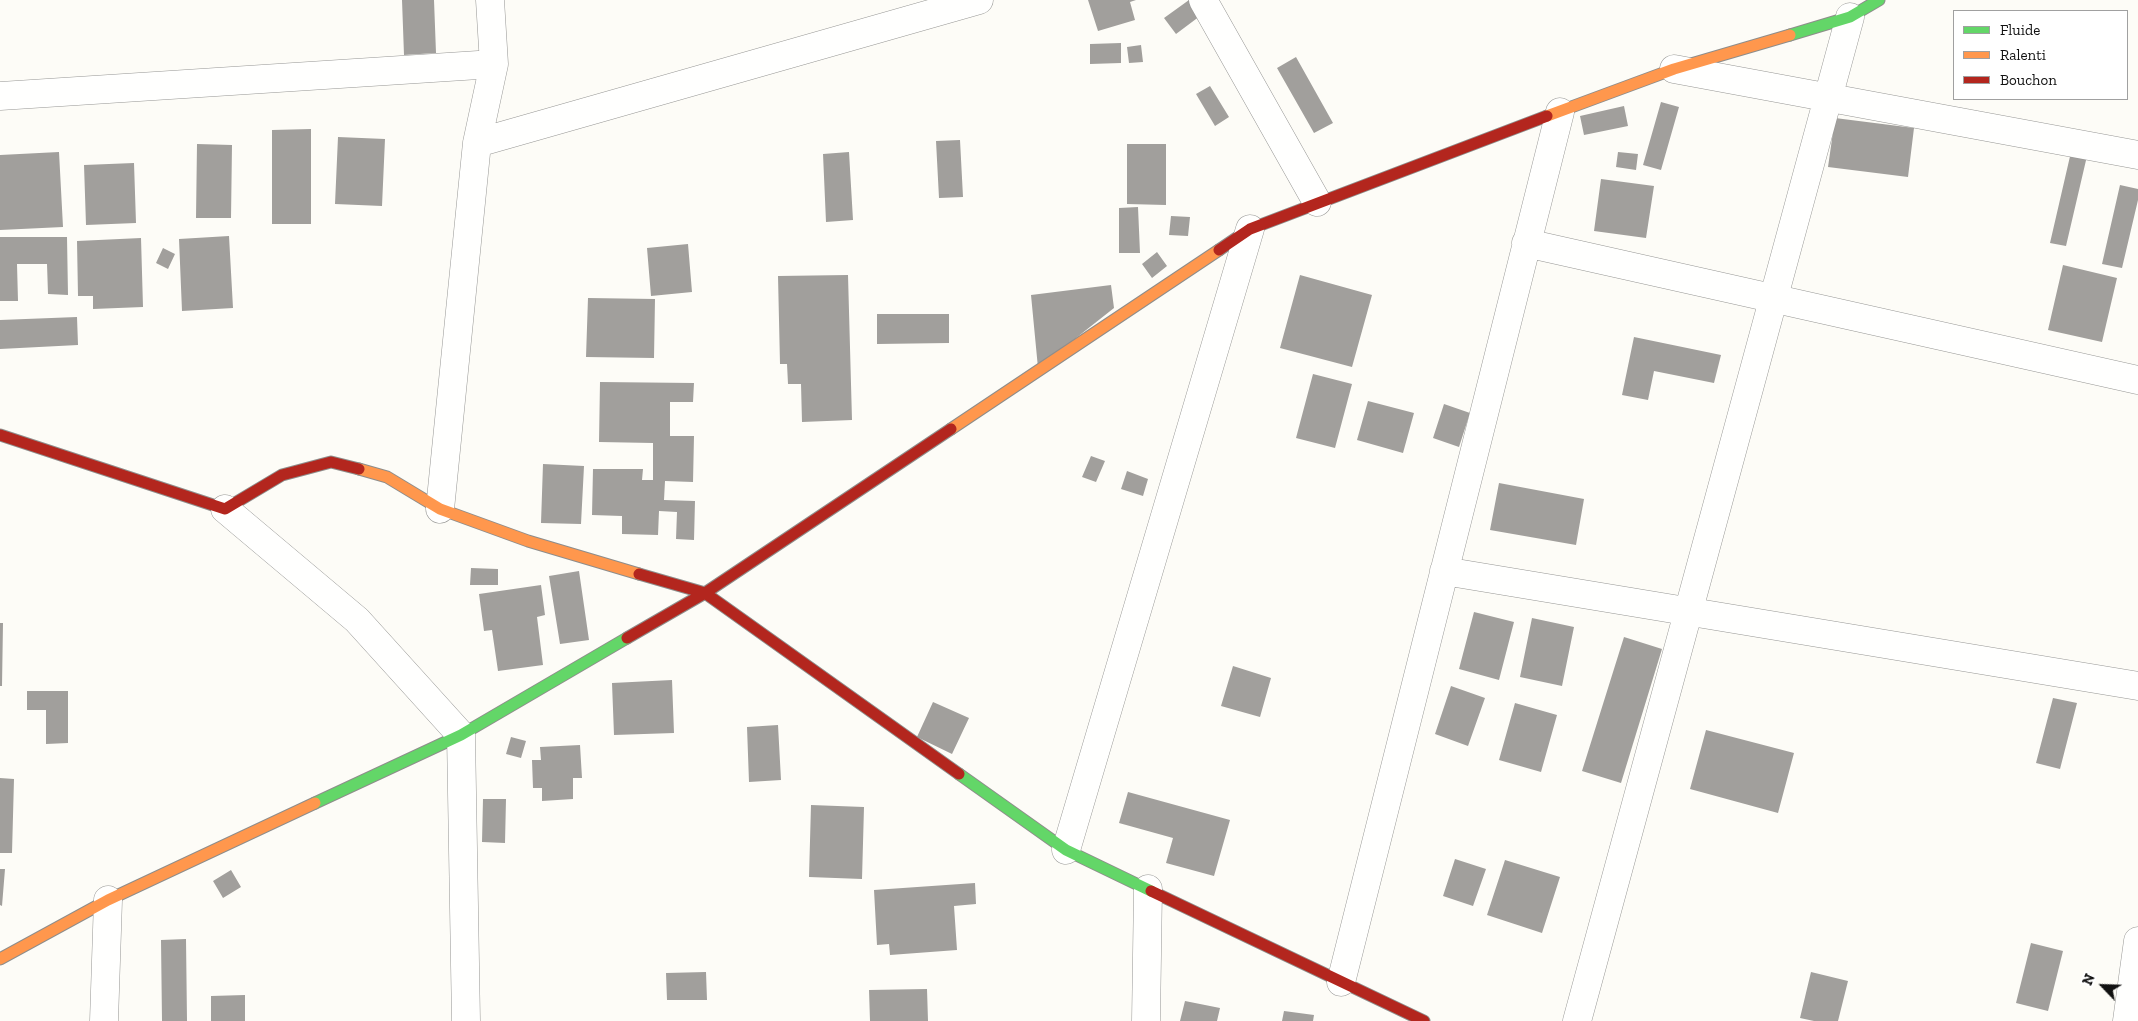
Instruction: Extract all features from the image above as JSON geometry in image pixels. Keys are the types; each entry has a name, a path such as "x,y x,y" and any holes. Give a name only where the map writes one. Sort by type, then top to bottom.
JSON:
{"street":[{"path":"440,509 477,143 494,64 490,0"},
{"path":"477,143 979,0"},
{"path":"1203,0 1317,202"},
{"path":"0,959 108,900 462,735 705,593 1250,229 1317,202 1674,69 1850,17 1879,0"},
{"path":"1577,1021 1850,17"},
{"path":"0,96 494,64"},
{"path":"1674,69 2138,154"},
{"path":"1341,982 1560,112"},
{"path":"1066,850 1250,229"},
{"path":"1526,243 2138,380"},
{"path":"0,435 225,509 357,620 462,735 466,1021"},
{"path":"225,509 282,475 331,462 387,476 440,509 528,541 705,593 1066,850 1413,1018"},
{"path":"1444,571 2138,686"},
{"path":"1146,1021 1148,890"},
{"path":"104,1021 108,900"},
{"path":"2127,1021 2138,941"}],"building":[{"path":"402,0 434,0 436,53 404,55"},
{"path":"1088,0 1136,0 1130,2 1135,20 1098,31"},
{"path":"1189,0 1200,16 1176,34 1164,18"},
{"path":"1121,43 1121,63 1090,64 1090,44"},
{"path":"1141,45 1143,62 1129,63 1127,47"},
{"path":"1296,57 1333,123 1314,133 1277,68"},
{"path":"1210,86 1229,117 1215,126 1196,94"},
{"path":"1661,102 1679,107 1661,170 1643,165"},
{"path":"1624,106 1628,126 1584,135 1580,116"},
{"path":"1835,118 1914,128 1908,177 1828,167"},
{"path":"311,129 311,224 272,224 272,130"},
{"path":"338,137 385,139 382,206 335,204"},
{"path":"960,140 963,197 939,198 936,141"},
{"path":"197,144 232,145 231,218 196,218"},
{"path":"1127,144 1166,144 1166,205 1127,204"},
{"path":"59,152 63,227 0,230 0,155"},
{"path":"849,152 853,220 826,222 823,154"},
{"path":"1618,152 1638,154 1636,170 1616,167"},
{"path":"2071,152 2087,156 2066,246 2050,243"},
{"path":"134,163 136,223 86,225 84,165"},
{"path":"1601,179 1654,186 1646,238 1594,231"},
{"path":"2120,185 2138,189 2138,200 2122,268 2102,264"},
{"path":"1138,207 1140,253 1119,253 1119,208"},
{"path":"1171,216 1190,217 1188,236 1169,235"},
{"path":"229,236 233,308 182,311 179,239"},
{"path":"0,237 67,237 68,295 48,294 47,264 17,264 18,301 0,301"},
{"path":"141,238 143,307 93,309 93,296 78,296 77,241"},
{"path":"688,244 692,292 651,296 647,248"},
{"path":"163,248 175,254 168,269 156,263"},
{"path":"1157,252 1167,266 1152,278 1142,264"},
{"path":"2063,265 2117,278 2102,342 2048,330"},
{"path":"848,275 852,420 802,422 801,384 788,384 787,364 780,364 778,276"},
{"path":"1300,275 1372,295 1352,367 1280,348"},
{"path":"1111,285 1114,308 1038,368 1031,295"},
{"path":"588,298 655,299 654,358 586,357"},
{"path":"877,314 949,314 949,343 877,344"},
{"path":"77,317 78,345 0,349 0,320"},
{"path":"1634,337 1721,355 1714,383 1654,371 1648,400 1622,395"},
{"path":"1313,374 1352,384 1335,448 1296,438"},
{"path":"600,382 694,383 693,402 670,402 670,436 694,436 693,482 665,481 664,500 695,501 694,540 676,539 677,512 659,511 658,535 622,534 622,516 592,515 593,469 643,469 642,480 653,480 653,443 599,442"},
{"path":"1368,401 1414,413 1403,453 1357,440"},
{"path":"1444,404 1470,413 1459,447 1433,438"},
{"path":"1091,456 1105,461 1096,482 1082,477"},
{"path":"543,464 584,466 581,524 541,523"},
{"path":"1127,471 1148,479 1143,496 1121,489"},
{"path":"1499,483 1584,499 1576,545 1490,530"},
{"path":"471,568 498,569 498,585 470,585"},
{"path":"579,571 589,640 560,644 549,576"},
{"path":"541,585 545,615 537,617 543,665 498,671 492,630 484,631 479,594"},
{"path":"1474,612 1514,622 1499,680 1459,669"},
{"path":"1532,618 1574,627 1562,686 1520,677"},
{"path":"0,623 3,623 2,686 0,686"},
{"path":"1624,637 1662,649 1621,783 1582,771"},
{"path":"1233,666 1271,678 1260,717 1221,706"},
{"path":"672,680 674,733 614,735 612,683"},
{"path":"1451,686 1485,698 1468,746 1435,734"},
{"path":"27,691 68,691 68,743 46,744 46,710 27,710"},
{"path":"2053,698 2077,703 2060,769 2036,763"},
{"path":"933,702 969,718 952,754 917,737"},
{"path":"1515,703 1557,715 1541,772 1499,760"},
{"path":"778,725 781,780 749,782 747,727"},
{"path":"1706,730 1794,753 1778,813 1690,789"},
{"path":"511,737 526,741 521,758 506,754"},
{"path":"580,745 582,778 573,778 573,799 542,801 542,788 533,788 532,760 541,760 540,747"},
{"path":"0,778 14,779 12,853 0,853"},
{"path":"1128,792 1230,820 1214,876 1166,863 1173,838 1119,823"},
{"path":"483,799 506,799 505,843 482,842"},
{"path":"811,805 864,807 862,879 809,877"},
{"path":"1455,859 1486,869 1473,906 1443,896"},
{"path":"1505,860 1560,877 1542,933 1487,915"},
{"path":"0,869 5,869 2,906 0,905"},
{"path":"231,870 241,887 223,898 213,881"},
{"path":"975,883 976,904 954,906 957,950 890,955 889,944 877,945 874,890"},
{"path":"186,939 187,1021 162,1021 161,940"},
{"path":"2031,943 2063,951 2048,1011 2016,1003"},
{"path":"706,972 707,1000 667,1000 666,973"},
{"path":"1811,972 1848,981 1838,1021 1814,1021 1800,1018"},
{"path":"927,989 928,1021 870,1021 869,990"},
{"path":"245,995 245,1021 211,1021 211,996"},
{"path":"1185,1001 1220,1008 1217,1021 1180,1021"},
{"path":"1284,1011 1314,1015 1313,1021 1282,1021"}],"traffic: fast":[{"path":"1790,35 1850,17 1879,0"},
{"path":"315,803 461,735 627,638"},
{"path":"959,774 1066,850 1151,891"}],"traffic: slow":[{"path":"1547,116 1674,69 1790,35"},
{"path":"951,429 1219,250"},
{"path":"359,469 387,477 440,509 528,541 639,574"},
{"path":"0,959 108,900 315,803"}],"traffic: jam":[{"path":"1219,250 1250,229 1547,116"},
{"path":"627,638 705,593 951,429"},
{"path":"0,435 225,509 282,475 331,462 359,469"},
{"path":"639,574 705,593 959,774"},
{"path":"1151,891 1424,1021"}]}
